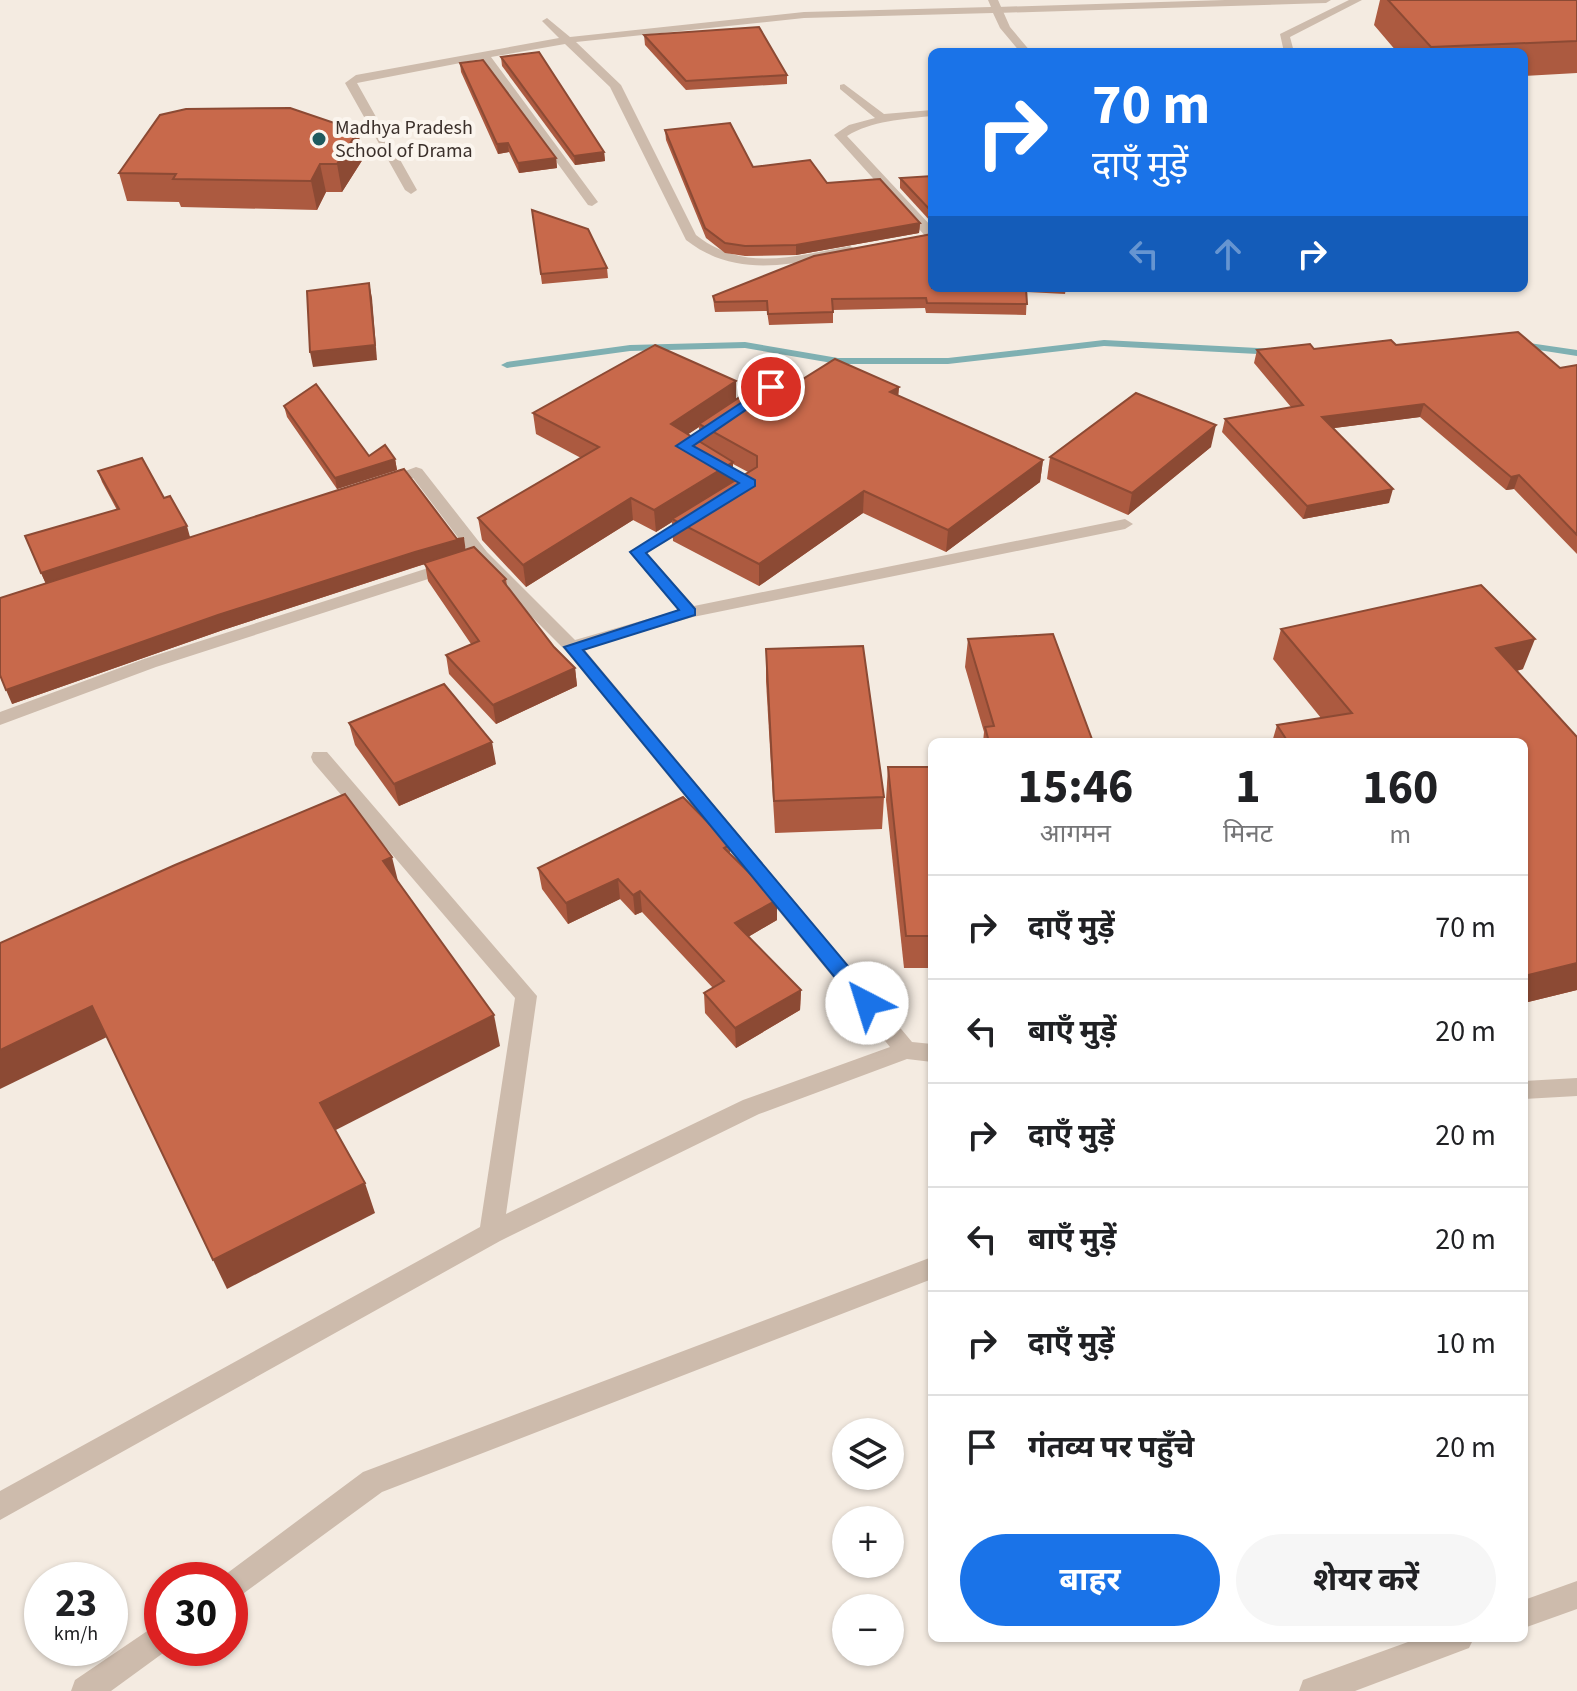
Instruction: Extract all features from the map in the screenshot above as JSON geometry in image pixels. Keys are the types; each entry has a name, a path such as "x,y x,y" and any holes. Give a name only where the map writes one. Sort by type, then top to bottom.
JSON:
{"street":[{"path":"411,190 351,83 371,73 568,40 804,15 995,5 1326,0"},
{"path":"1288,48 1284,36 1295,28 1357,0"},
{"path":"995,5 1005,28 1022,48"},
{"path":"547,21 615,85 691,237 705,252 738,263 859,249"},
{"path":"484,55 592,202"},
{"path":"844,87 873,114 891,118"},
{"path":"928,113 853,127 840,135 928,232"},
{"path":"917,240 928,237"},
{"path":"690,612 637,552 750,483 683,446 771,387"},
{"path":"372,486 416,472 481,556 572,647 906,1050"},
{"path":"572,647 690,612 1125,524"},
{"path":"0,719 150,663 481,556"},
{"path":"320,757 526,996 491,1233"},
{"path":"0,1506 491,1233 751,1107 906,1050 928,1053"},
{"path":"1528,1090 1577,1087"},
{"path":"248,1573 373,1482 928,1270"},
{"path":"1528,1613 1577,1595"},
{"path":"1314,1691 1448,1642"},
{"path":"86,1691 144,1649"}],"building":[{"path":"1388,0 1577,0 1577,41 1431,47"},
{"path":"759,27 787,75 686,81 644,35"},
{"path":"539,52 604,152 574,156 501,57"},
{"path":"483,60 556,158 518,163 508,143 497,144 460,63"},
{"path":"290,108 358,131 337,164 320,164 311,181 173,179 176,174 119,173 160,115 186,109"},
{"path":"730,123 753,167 810,160 827,183 880,179 920,223 796,245 745,246 725,243 705,228 665,130"},
{"path":"928,176 928,208 900,178"},
{"path":"532,210 588,229 607,268 541,274"},
{"path":"928,235 928,292 1026,292 1027,304 927,303 926,298 832,299 833,312 768,314 767,301 715,302 713,296 814,256"},
{"path":"369,283 375,345 310,352 307,291"},
{"path":"1518,332 1560,368 1577,365 1577,535 1519,475 1511,477 1424,404 1322,417 1393,489 1307,506 1225,419 1303,405 1257,350 1310,344 1314,349 1391,340 1396,345"},
{"path":"655,345 736,381 671,424 733,462 654,510 631,498 523,565 478,518 599,447 533,413"},
{"path":"835,359 899,387 890,392 1043,460 948,530 864,491 759,564 672,519 757,467 757,456 699,424 752,389 780,401 779,394"},
{"path":"316,384 369,456 385,445 395,459 335,478 284,406"},
{"path":"1136,393 1216,425 1132,493 1050,457"},
{"path":"142,458 164,498 170,496 187,526 41,573 25,536 119,509 98,471"},
{"path":"404,469 457,539 464,538 218,615 6,690 0,675 0,598"},
{"path":"474,547 506,579 503,581 554,647 575,668 493,705 446,655 479,641 424,563"},
{"path":"1481,585 1535,639 1496,648 1577,737 1577,963 1528,975 1528,738 1285,738 1277,725 1352,713 1281,629"},
{"path":"1053,634 1092,738 988,738 985,727 994,726 968,639"},
{"path":"863,646 884,797 774,801 766,649"},
{"path":"444,684 492,742 394,784 349,723"},
{"path":"888,767 928,767 928,936 906,936"},
{"path":"345,794 392,857 383,861 494,1015 320,1103 365,1183 213,1260 92,1006 0,1050 0,943"},
{"path":"683,797 730,845 724,848 777,900 735,923 801,990 735,1028 704,993 724,981 640,891 633,895 618,879 566,903 538,868"}],"waterway":[{"path":"507,365 630,348 745,345 838,361 948,361 1104,343 1277,352"},
{"path":"1516,344 1577,353"}],"place":[{"name":"Madhya Pradesh School of Drama","path":"319,139"}],"route":[{"path":"771,387 683,446 750,483 637,552 690,612 572,647 867,1003"}]}
